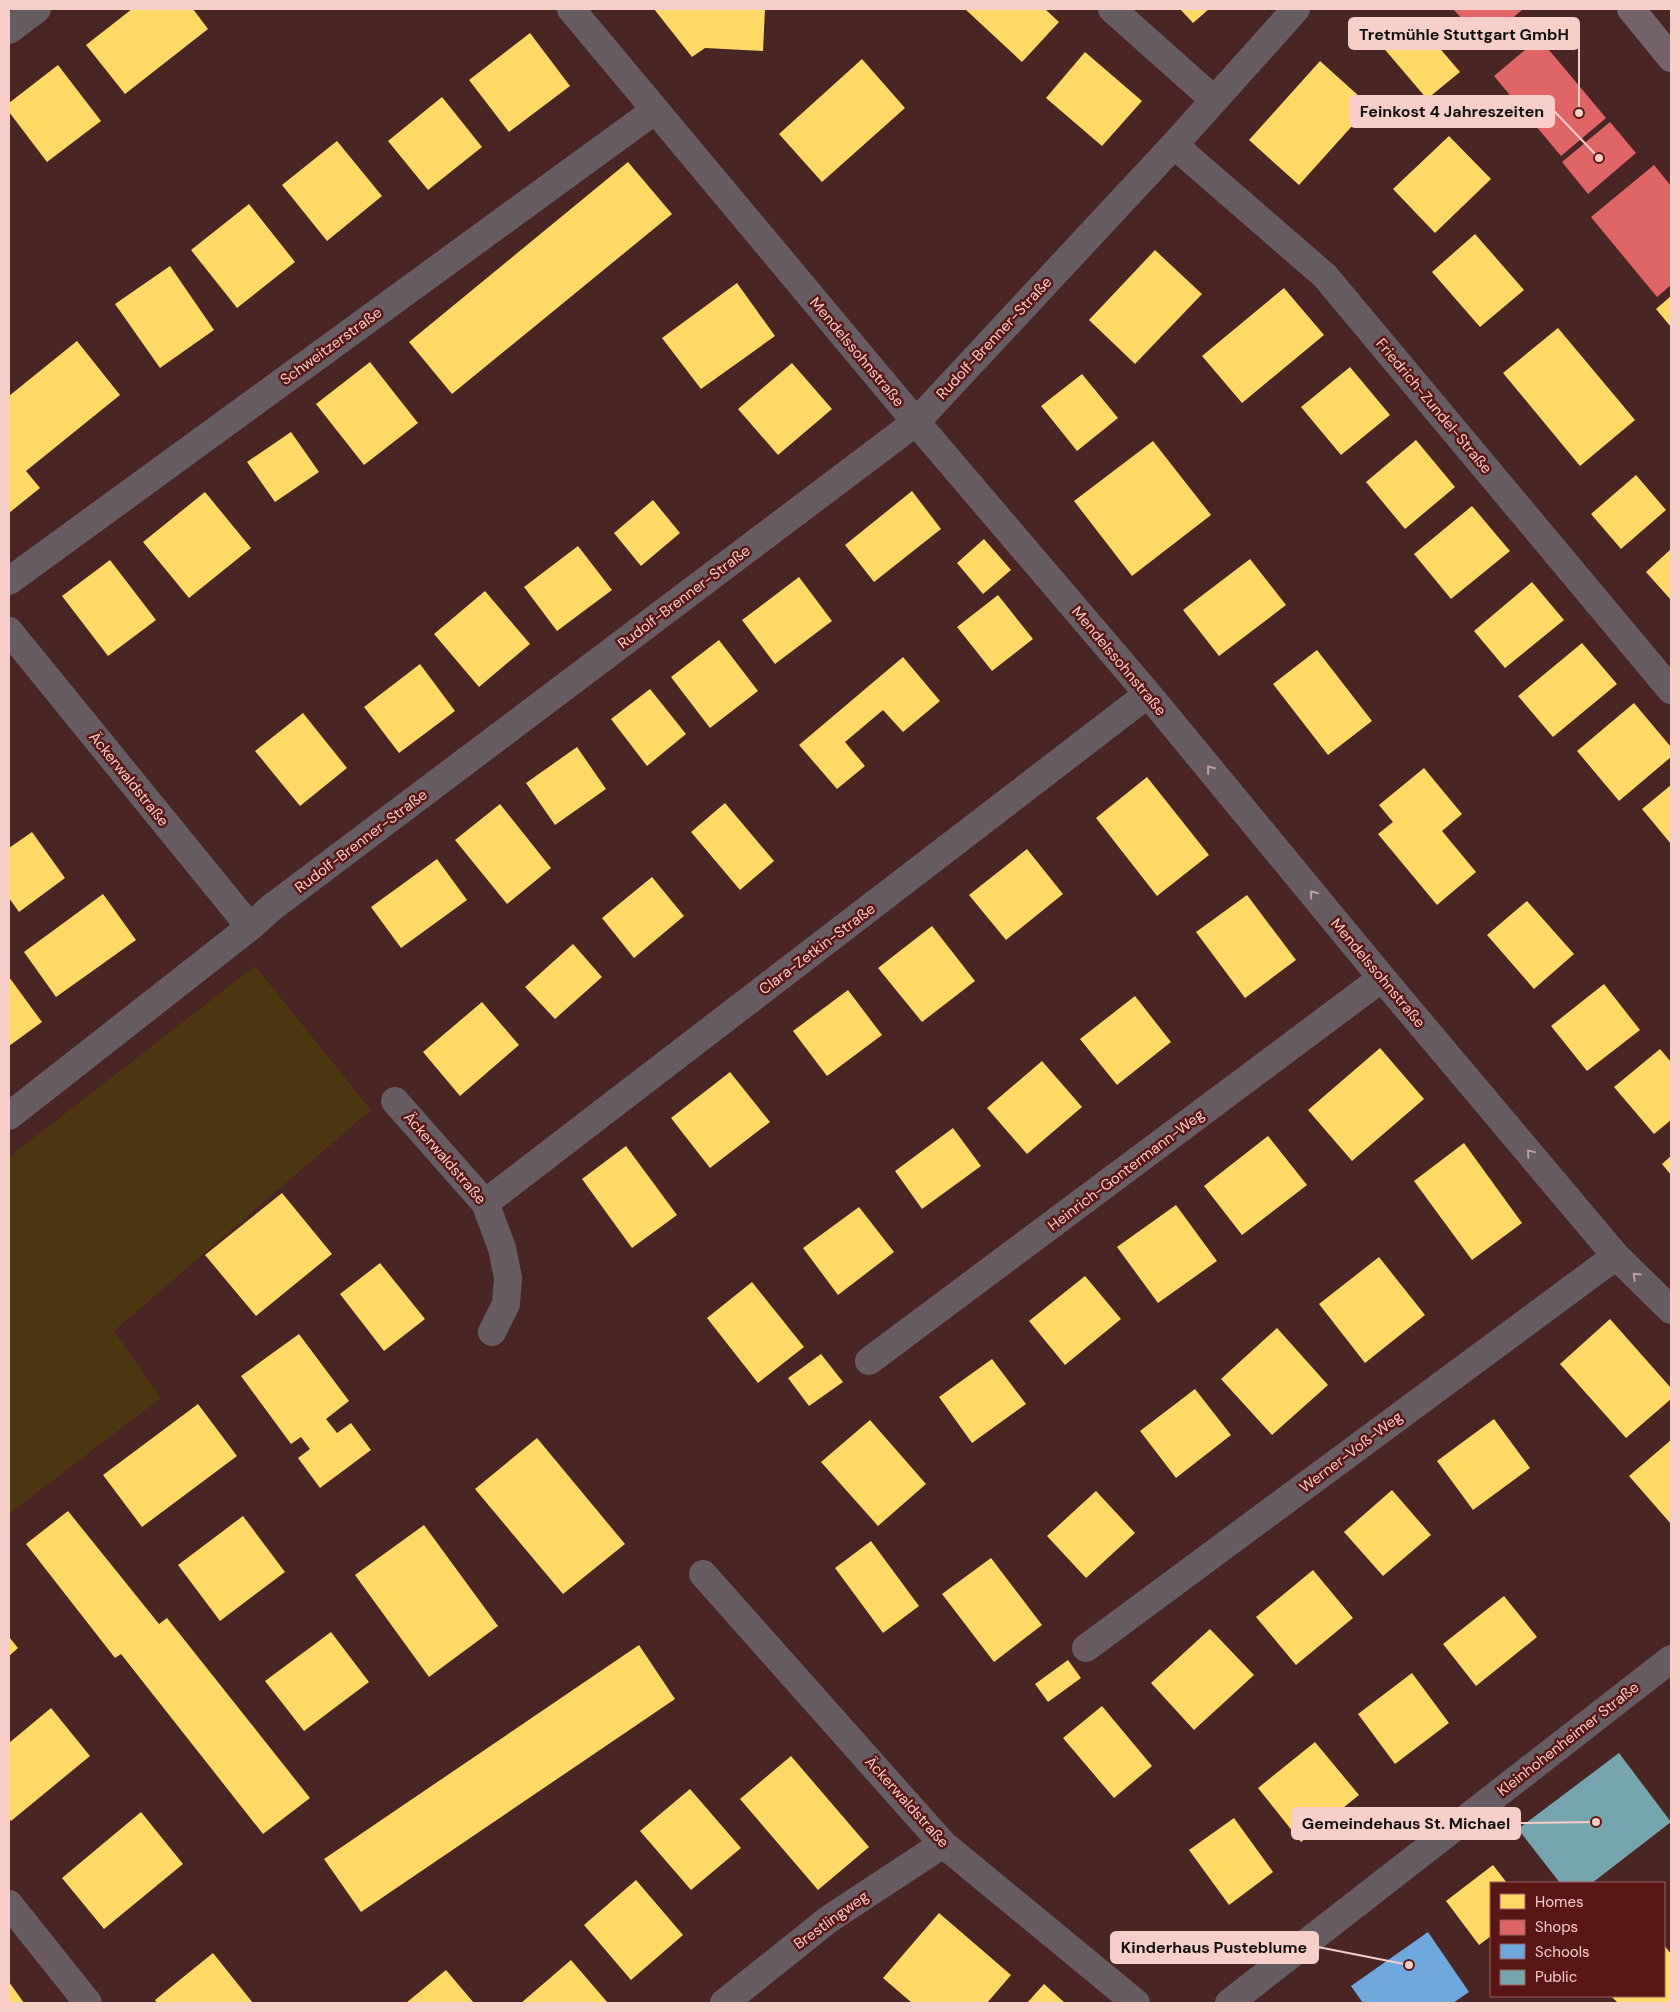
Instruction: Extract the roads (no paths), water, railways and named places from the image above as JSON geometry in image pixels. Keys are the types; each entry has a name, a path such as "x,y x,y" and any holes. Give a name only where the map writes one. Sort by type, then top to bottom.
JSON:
{"main road":[{"path":"1631,9 1671,58"}],"street":[{"path":"9,30 37,9"},
{"name":"Mendelssohnstraße","path":"571,9 654,111 1148,694 1382,978 1616,1256 1671,1310"},
{"path":"1112,9 1214,99"},
{"name":"Rudolf-Brenner-Straße","path":"9,1116 250,928 271,908 916,422 1174,145 1296,9"},
{"name":"Schweitzerstraße","path":"9,581 654,111"},
{"name":"Friedrich-Zundel-Straße","path":"1174,145 1325,276 1671,690"},
{"name":"Äckerwaldstraße","path":"9,631 250,928"},
{"name":"Clara-Zetkin-Straße","path":"485,1203 1148,694"},
{"name":"Heinrich-Gontermann-Weg","path":"869,1361 1382,978"},
{"name":"Äckerwaldstraße","path":"395,1101 485,1203 502,1248 508,1278 506,1304 492,1332"},
{"name":"Werner-Voß-Weg","path":"1086,1648 1616,1256"},
{"name":"Äckerwaldstraße","path":"703,1574 943,1844 1136,2003"},
{"name":"Kleinhohenheimer Straße","path":"1229,2003 1671,1659"},
{"name":"Brestlingweg","path":"724,2003 828,1919 943,1844"},
{"path":"9,1904 88,2003"}],"place":[{"name":"Tretmühle Stuttgart GmbH","path":"1579,113"},
{"name":"Feinkost 4 Jahreszeiten","path":"1599,158"},
{"name":"Gemeindehaus St. Michael","path":"1596,1822"},
{"name":"Kinderhaus Pusteblume","path":"1409,1965"}]}
